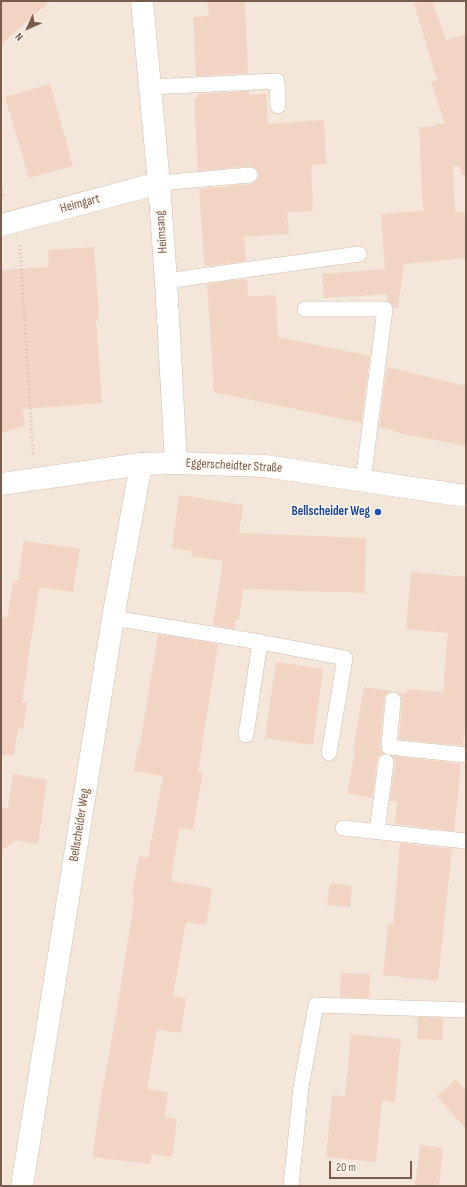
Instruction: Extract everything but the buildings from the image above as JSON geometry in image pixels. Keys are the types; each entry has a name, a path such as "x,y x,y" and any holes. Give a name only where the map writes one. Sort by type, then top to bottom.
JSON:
{"street":[{"name":"Heimsang","path":"142,1 159,183 176,463"},
{"name":"Heimgart","path":"8,223 159,183"},
{"name":"Eggerscheidter Straße","path":"1,484 141,464 176,463 265,466 466,496"},
{"name":"Bellscheider Weg","path":"22,1186 113,618 141,464"}],"lane":[{"path":"150,87 277,81 278,106"},
{"path":"159,183 250,175"},
{"path":"166,281 359,254"},
{"path":"305,309 385,309 363,481"},
{"path":"113,618 260,642 345,658 329,753"},
{"path":"246,735 260,642"},
{"path":"393,700 389,747 466,755"},
{"path":"377,831 386,762"},
{"path":"343,828 466,841"},
{"path":"291,1186 301,1087 316,1005 466,1010"}],"path":[{"path":"8,223 20,250 30,428 33,454 31,480"}],"shaded area":[{"path":"1,1 466,1 466,1186 1,1186"}],"place":[{"name":"Bellscheider Weg","path":"378,512"}]}
